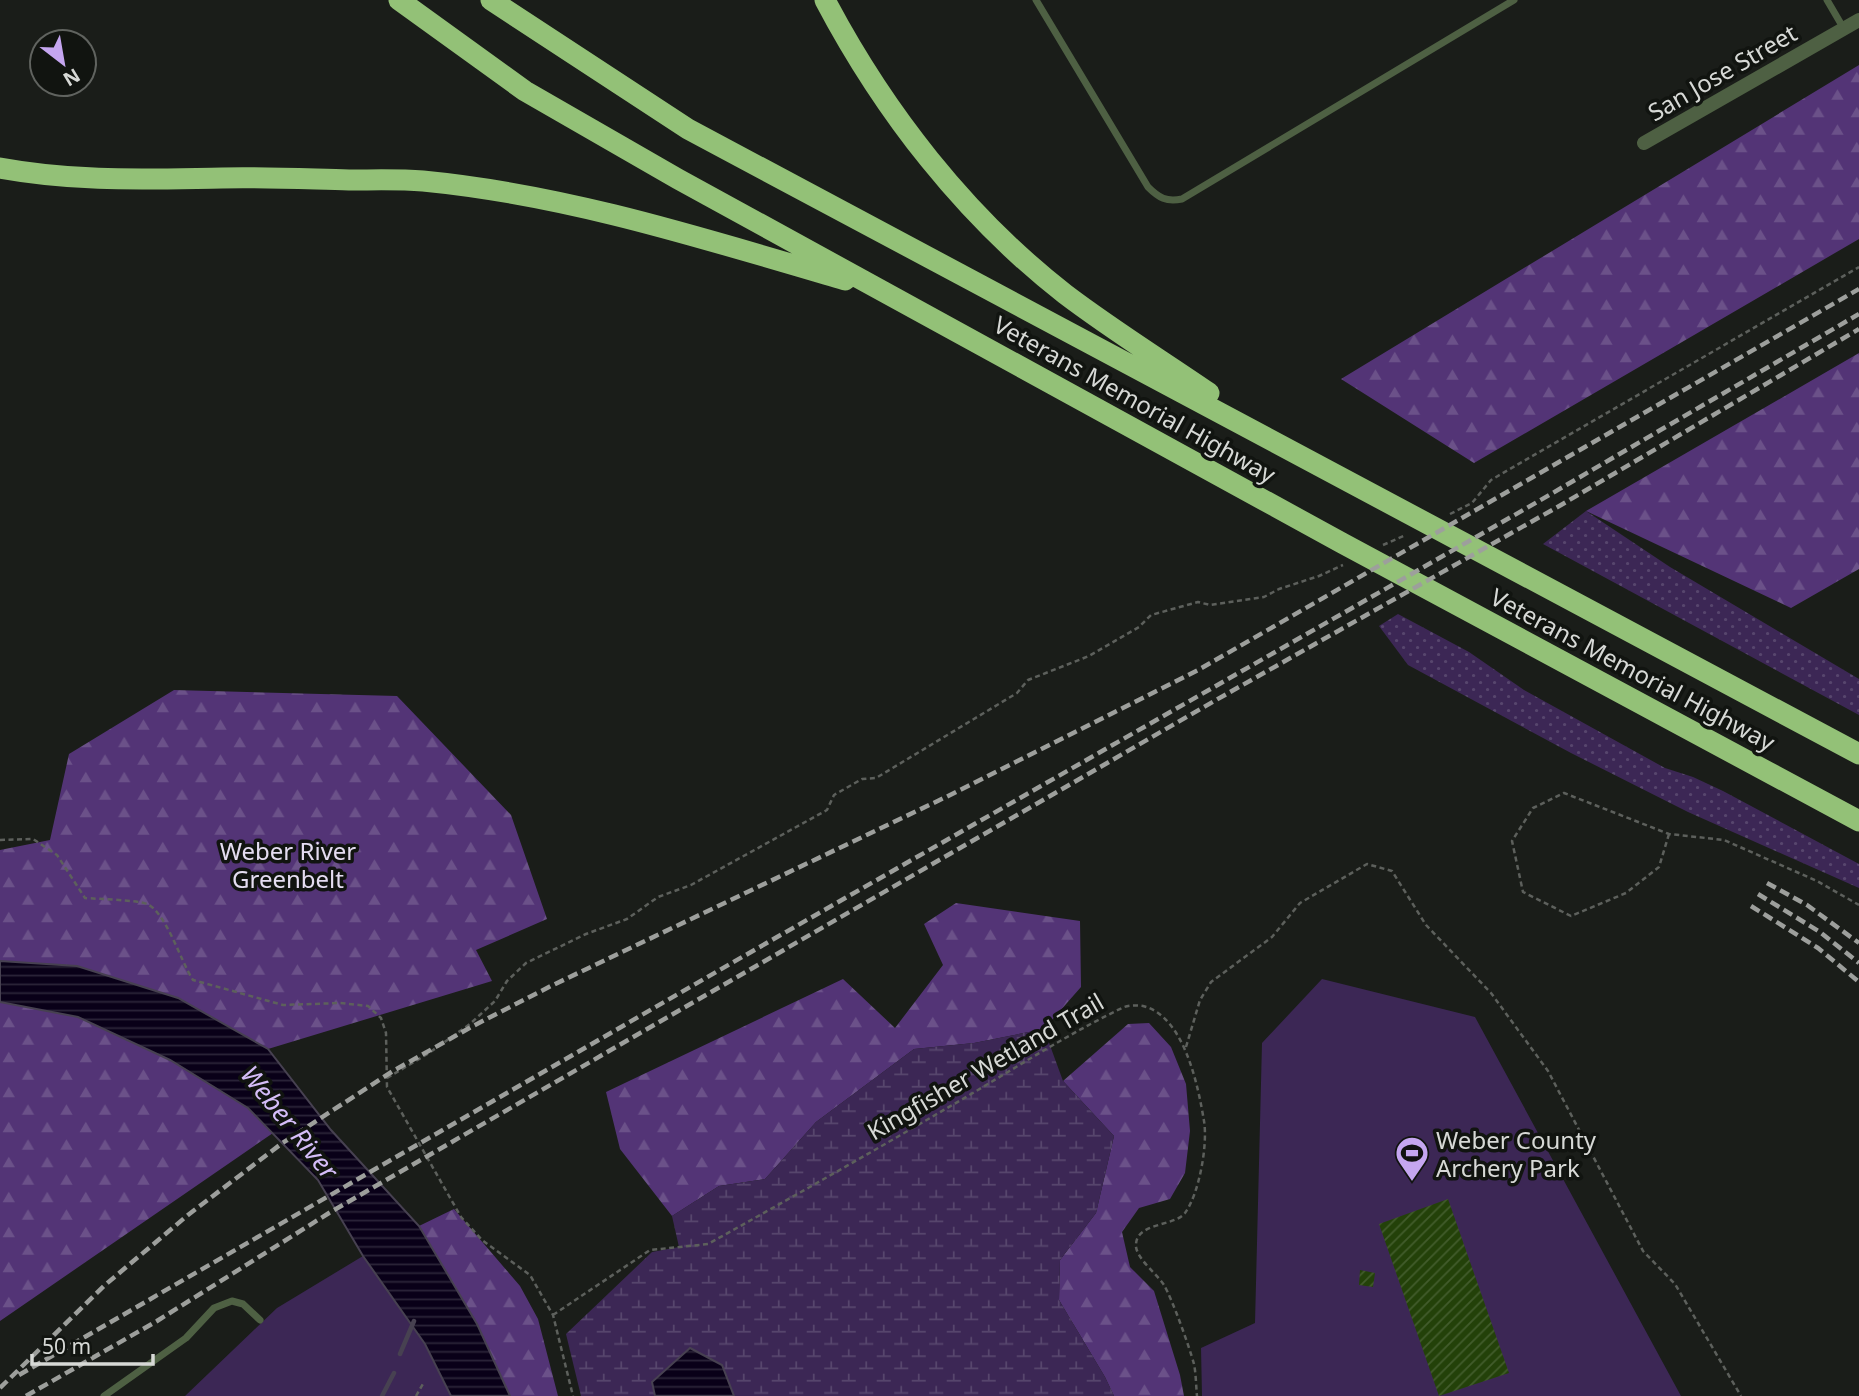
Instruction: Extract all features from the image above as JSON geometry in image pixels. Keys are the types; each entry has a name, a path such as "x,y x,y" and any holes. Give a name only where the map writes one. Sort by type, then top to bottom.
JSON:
{"highway":[{"name":"Veterans Memorial Highway","path":"399,0 525,91 678,179 1342,543 1859,821"},
{"name":"Veterans Memorial Highway","path":"491,0 688,129 1859,754"},
{"path":"825,0 848,43 886,102 926,155 962,197 1010,244 1065,293 1289,448"},
{"path":"0,168 45,176 116,180 225,178 420,181 513,192 593,208 673,229 887,292"}],"street":[{"name":"San Jose Street","path":"1644,143 1859,20"}],"lane":[{"path":"1036,0 1147,187 1161,199 1170,201 1182,199 1514,0"},
{"path":"1827,0 1844,29"},
{"path":"104,1396 186,1338 214,1308 232,1301 243,1304 260,1320"}],"path":[{"path":"1449,514 1472,503 1491,480 1859,267"},
{"path":"1378,548 1413,531"},
{"path":"387,1078 470,1024 495,1001 507,981 526,963 586,934 627,919 658,897 691,885 827,810 834,795 862,779 876,778 1017,693 1028,680 1089,656 1139,627 1151,615 1198,602 1210,606 1264,597 1342,565"},
{"path":"1669,834 1659,867 1626,893 1571,916 1523,892 1512,841 1533,808 1564,793 1669,834 1724,840 1805,875 1859,905"},
{"path":"0,840 33,839 57,855 85,898 148,904 164,920 193,980 283,1005 340,1003 369,1006 381,1018 386,1033 387,1087 461,1217 482,1240 530,1275 553,1315 573,1396"},
{"path":"1185,1047 1200,1000 1211,982 1272,937 1300,903 1367,864 1392,871 1426,925 1491,993 1548,1071 1643,1251 1675,1284 1741,1396"},
{"name":"Kingfisher Wetland Trail","path":"553,1315 650,1250 708,1244 1125,1006 1141,1005 1158,1012 1185,1047 1205,1124 1205,1146 1194,1195 1185,1213 1175,1222 1146,1230 1139,1236 1136,1247 1165,1287 1194,1365 1197,1396"},
{"path":"416,1396 424,1382"}],"green space":[{"path":"1859,65 1859,239 1474,463 1341,379"},
{"path":"1859,353 1859,569 1791,608 1586,511"},
{"path":"1586,511 1670,567 1859,679 1859,715 1543,544"},
{"path":"1398,614 1469,652 1524,690 1665,768 1723,791 1859,864 1859,888 1688,812 1571,753 1408,665 1379,626"},
{"name":"Weber River Greenbelt","path":"174,690 397,696 511,815 547,919 476,950 492,981 268,1049 177,998 77,966 0,961 0,850 50,840 69,754"},
{"path":"956,903 1080,921 1081,987 1044,1029 974,1043 914,1049 816,1122 765,1179 719,1186 672,1216 620,1149 606,1092 843,979 895,1028 943,965 924,924"},
{"name":"Weber County Archery Park","path":"1322,979 1475,1017 1681,1396 1202,1396 1201,1348 1255,1323 1262,1043"},
{"path":"0,1002 78,1017 170,1060 248,1108 273,1133 0,1321"},
{"path":"1149,1023 1171,1047 1186,1084 1190,1131 1185,1173 1170,1199 1139,1208 1122,1232 1130,1267 1154,1291 1184,1396 1114,1396 1059,1300 1060,1260 1096,1213 1114,1136 1063,1081 1128,1024"},
{"path":"1044,1029 1063,1081 1114,1136 1096,1213 1060,1260 1059,1300 1114,1396 734,1396 722,1365 652,1382 655,1396 581,1396 566,1334 652,1252 679,1247 672,1216 719,1186 765,1179 816,1122 914,1049 974,1043"},
{"path":"454,1209 520,1286 538,1319 558,1396 510,1396 477,1324 419,1226"},
{"path":"363,1256 425,1344 451,1396 185,1396 277,1308"}],"water":[{"name":"Weber River","path":"0,961 77,966 178,998 268,1049 331,1130 419,1226 477,1324 510,1396 451,1396 425,1344 363,1256 318,1180 248,1108 170,1060 78,1017 0,1002"},
{"path":"690,1348 722,1365 734,1396 655,1396 652,1382"}],"building":[{"path":"1448,1199 1509,1373 1439,1396 1379,1224"},
{"path":"1360,1270 1375,1273 1373,1287 1359,1285"}],"waterway":[{"path":"400,1354 414,1321"},
{"path":"382,1396 394,1373"}],"railway":[{"path":"0,1388 105,1285 188,1215 281,1144 393,1071 551,986 946,797 1200,669 1859,289"},
{"path":"19,1375 1539,501 1859,314"},
{"path":"26,1396 157,1321 329,1213 1216,700 1561,505 1859,329"},
{"path":"1767,883 1807,905 1859,943"},
{"path":"1758,894 1820,932 1859,963"},
{"path":"1751,906 1818,948 1859,982"}],"place":[{"name":"Weber County Archery Park","path":"1412,1183"}]}
